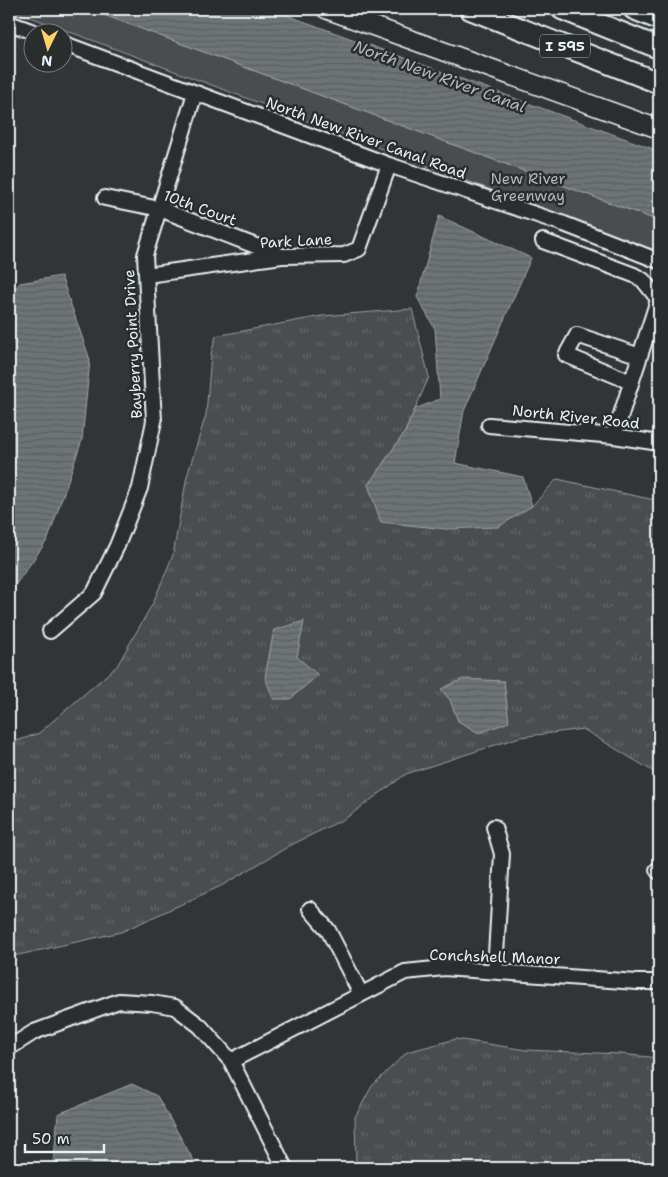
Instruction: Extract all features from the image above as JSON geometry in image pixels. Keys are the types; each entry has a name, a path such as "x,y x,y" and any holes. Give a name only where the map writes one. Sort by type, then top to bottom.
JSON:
{"highway":[{"name":"I 595","path":"470,9 659,83"},
{"path":"562,9 659,48"},
{"path":"634,9 659,19"}],"main road":[{"path":"326,9 659,129"}],"street":[{"path":"9,23 22,28"},
{"name":"North New River Canal Road","path":"72,47 389,165 564,224 659,261"},
{"name":"Bayberry Point Drive","path":"50,631 94,593 117,546 140,488 154,421 145,255 195,93"},
{"name":"Park Lane","path":"147,275 282,256 344,255 359,249 389,165"},
{"name":"10th Court","path":"104,198 160,209 282,256"},
{"path":"542,241 634,275 643,280 659,298 614,436"},
{"path":"631,382 566,355 577,335 640,356"},
{"name":"North River Road","path":"489,425 614,436 659,443"},
{"path":"494,828 502,854 496,971"},
{"path":"310,909 328,930 362,994"},
{"name":"Conchshell Manor","path":"231,1061 405,972 444,968 659,982"},
{"path":"9,1048 34,1032 119,1001 152,1003 175,1007 200,1026 231,1061 285,1168"}],"green space":[{"name":"New River Greenway","path":"9,9 88,9 659,221 659,253 72,33 72,22 44,22"},
{"path":"412,309 429,377 405,432 368,485 532,506 557,479 659,501 659,775 583,729 520,737 406,774 346,818 291,845 221,886 121,932 14,956 9,959 9,744 39,733 117,666 153,603 173,555 187,476 206,415 211,354 216,336 322,316"},
{"path":"456,1039 526,1050 621,1054 659,1058 659,1168 352,1168 356,1166 355,1117 372,1086 407,1052"}],"water":[{"name":"North New River Canal","path":"88,9 270,9 659,151 659,221"},
{"path":"439,216 531,258 464,411 455,463 523,477 532,506 498,527 446,529 381,522 368,485 405,432 415,409 440,399 435,329 417,297"},
{"path":"61,276 90,360 82,440 48,539 9,594 9,296 20,283"},
{"path":"304,621 297,657 318,675 290,699 273,699 265,677 274,630"},
{"path":"463,679 504,681 509,722 479,733 458,721 450,700 441,689"},
{"path":"132,1084 157,1096 198,1168 53,1168 58,1114"}]}
